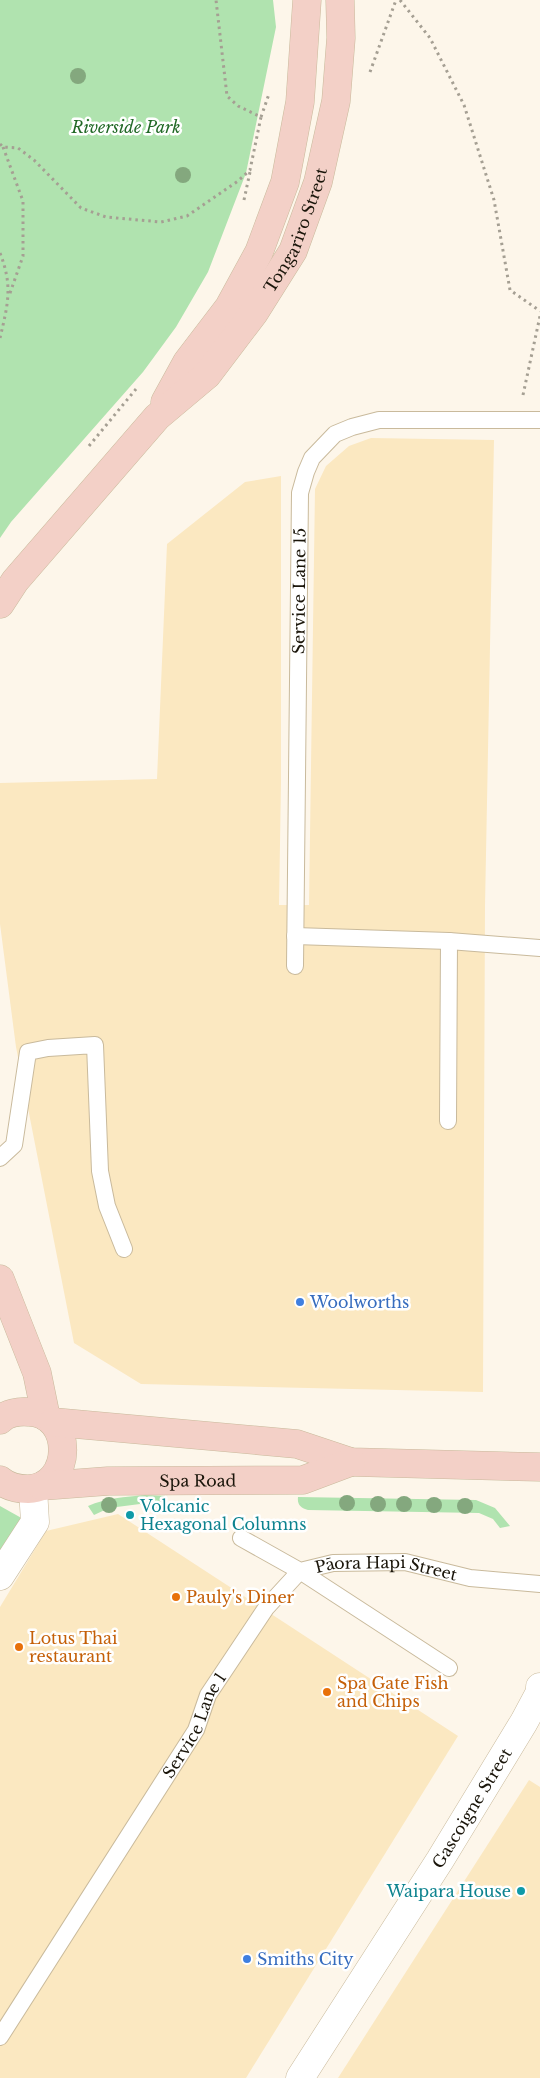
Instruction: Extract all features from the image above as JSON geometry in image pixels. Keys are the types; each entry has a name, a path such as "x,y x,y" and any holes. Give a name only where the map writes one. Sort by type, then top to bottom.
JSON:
{"main road":[{"name":"Tongariro Street","path":"157,417 187,362 229,307 259,252 275,208 284,182 300,102 307,0"},
{"name":"Tongariro Street","path":"0,604 15,582 157,417 207,375 254,313 292,251 318,182 336,101 341,38 340,0"},
{"path":"0,1279 37,1373 49,1420 61,1435 64,1449 62,1464 54,1477 38,1487"},
{"name":"Spa Road","path":"0,1420 17,1412 32,1412 49,1420 297,1444 351,1462 540,1467"},
{"name":"Spa Road","path":"0,1480 19,1489 108,1481 303,1480 351,1462"}],"street":[{"path":"0,1576 35,1522 38,1487"},
{"name":"Gascoigne Street","path":"300,2078 440,1860 532,1726 540,1688"}],"lane":[{"name":"Service Lane 15","path":"295,966 300,493 312,458 335,434 379,420 540,420"},
{"path":"295,936 450,941 540,948"},
{"path":"448,1121 450,941"},
{"path":"0,1158 14,1145 28,1052 48,1048 96,1045 100,1171 107,1206 124,1249"},
{"name":"Pāora Hapi Street","path":"241,1538 300,1571 333,1563 405,1562 470,1578 540,1584"},
{"path":"300,1571 450,1668"},
{"name":"Service Lane 1","path":"0,2037 196,1730 208,1695 266,1608 300,1571"}],"path":[{"path":"216,0 227,96 238,106 261,117 242,207"},
{"path":"400,0 430,38 464,105 494,200 510,290 540,311"},
{"path":"0,338 9,296 23,256 23,201 1,146 18,148 34,160 81,208 106,217 161,222 187,216 238,181 250,170"},
{"path":"0,253 7,271 9,296"},
{"path":"517,420 540,316"},
{"path":"88,447 139,386"}],"shaded area":[{"path":"371,438 494,440 485,906 483,1392 141,1384 74,1343 16,1047 0,924 0,783 157,779 167,544 245,482 281,476 279,905 309,905 315,489 326,466 349,446"},
{"path":"118,1514 458,1736 246,2078 0,2078 0,1607 46,1531"},
{"path":"529,1780 540,1787 540,2078 338,2078"}],"green space":[{"name":"Riverside Park","path":"0,0 273,0 276,27 246,173 208,272 176,327 143,372 11,522 0,538"},
{"path":"166,1496 165,1512 145,1510 140,1504 109,1508 94,1515 88,1506 123,1497"},
{"path":"298,1497 476,1500 495,1508 510,1526 500,1528 493,1519 479,1513 308,1510 300,1506"},
{"path":"0,1506 25,1520 0,1562"}],"place":[{"name":"Woolworths","path":"300,1302"},
{"name":"Volcanic Hexagonal Columns","path":"130,1515"},
{"name":"Pauly's Diner","path":"176,1597"},
{"name":"Lotus Thai restaurant","path":"19,1647"},
{"name":"Spa Gate Fish and Chips","path":"327,1692"},
{"name":"Waipara House","path":"521,1891"},
{"name":"Smiths City","path":"247,1959"}]}
